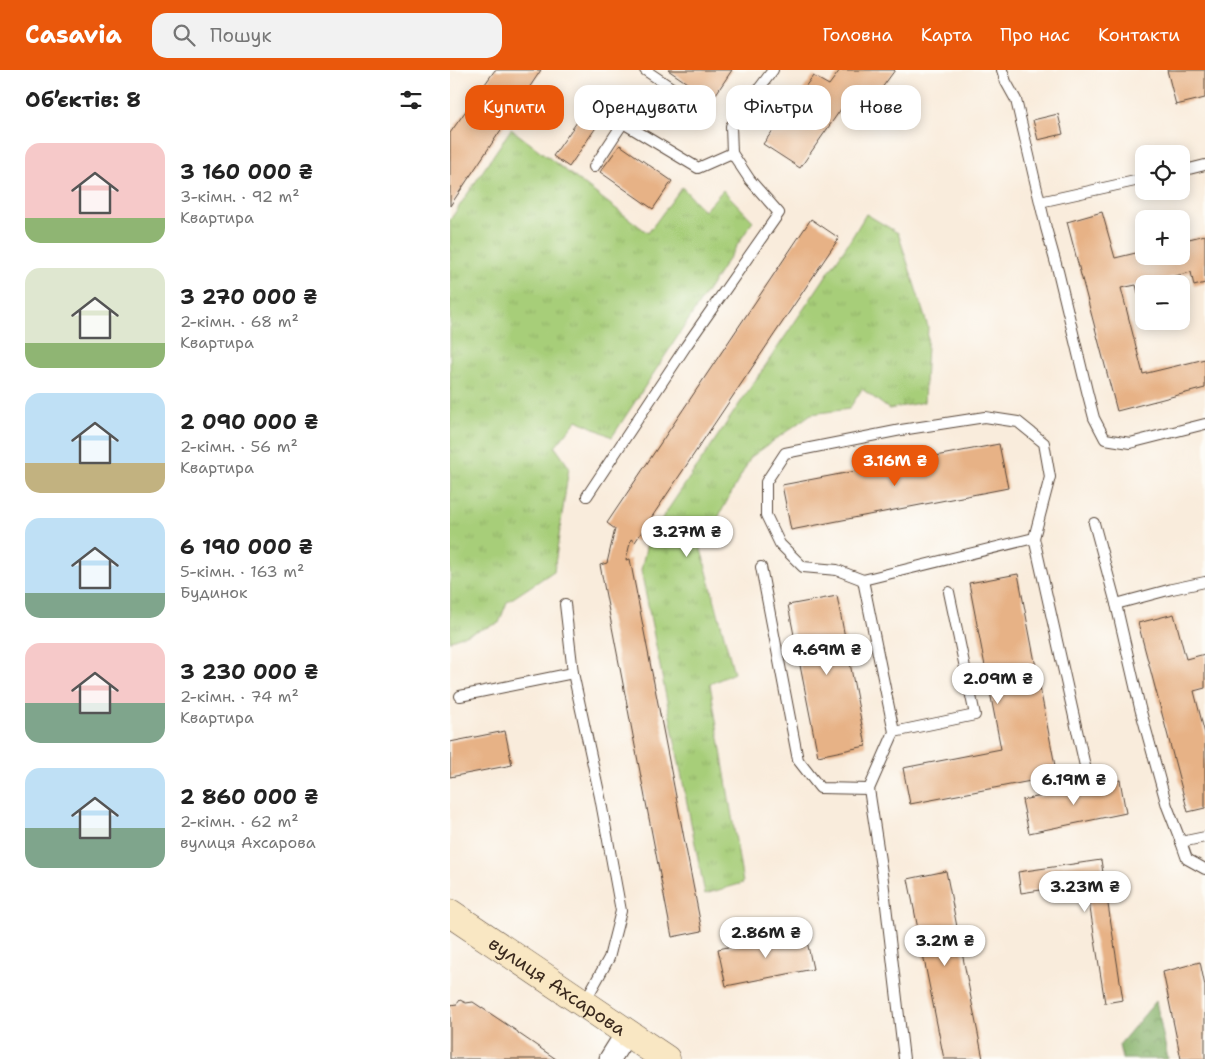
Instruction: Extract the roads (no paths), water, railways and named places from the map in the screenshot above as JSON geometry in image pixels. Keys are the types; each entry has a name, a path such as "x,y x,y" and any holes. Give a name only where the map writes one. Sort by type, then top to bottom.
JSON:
{"street":[{"name":"вулиця Ахсарова","path":"450,913 666,1059"},
{"path":"610,1059 627,1032"}],"lane":[{"path":"645,70 667,85"},
{"path":"587,496 680,354 779,213 750,180 732,153 731,126 773,70"},
{"path":"1002,70 1016,100 1094,418 1105,439 1130,443 1205,424"},
{"path":"594,167 623,123 698,168 732,153"},
{"path":"1190,168 1205,165"},
{"path":"1040,202 1135,181"},
{"path":"1034,538 863,580 837,570 803,567 780,544 766,515 766,482 785,453 901,430 985,417 1018,422 1044,443 1050,477 1034,538 1087,775"},
{"path":"1094,523 1116,604 1140,708 1167,806 1187,859 1205,869"},
{"path":"761,567 798,760 820,788 869,789"},
{"path":"863,580 894,732 869,789 883,880 904,1059"},
{"path":"1116,604 1205,582"},
{"path":"894,732 975,715 949,592"},
{"path":"564,604 573,674 600,797 621,910 609,958 584,1004"},
{"path":"460,696 573,674"},
{"path":"1180,842 1205,837"}]}
